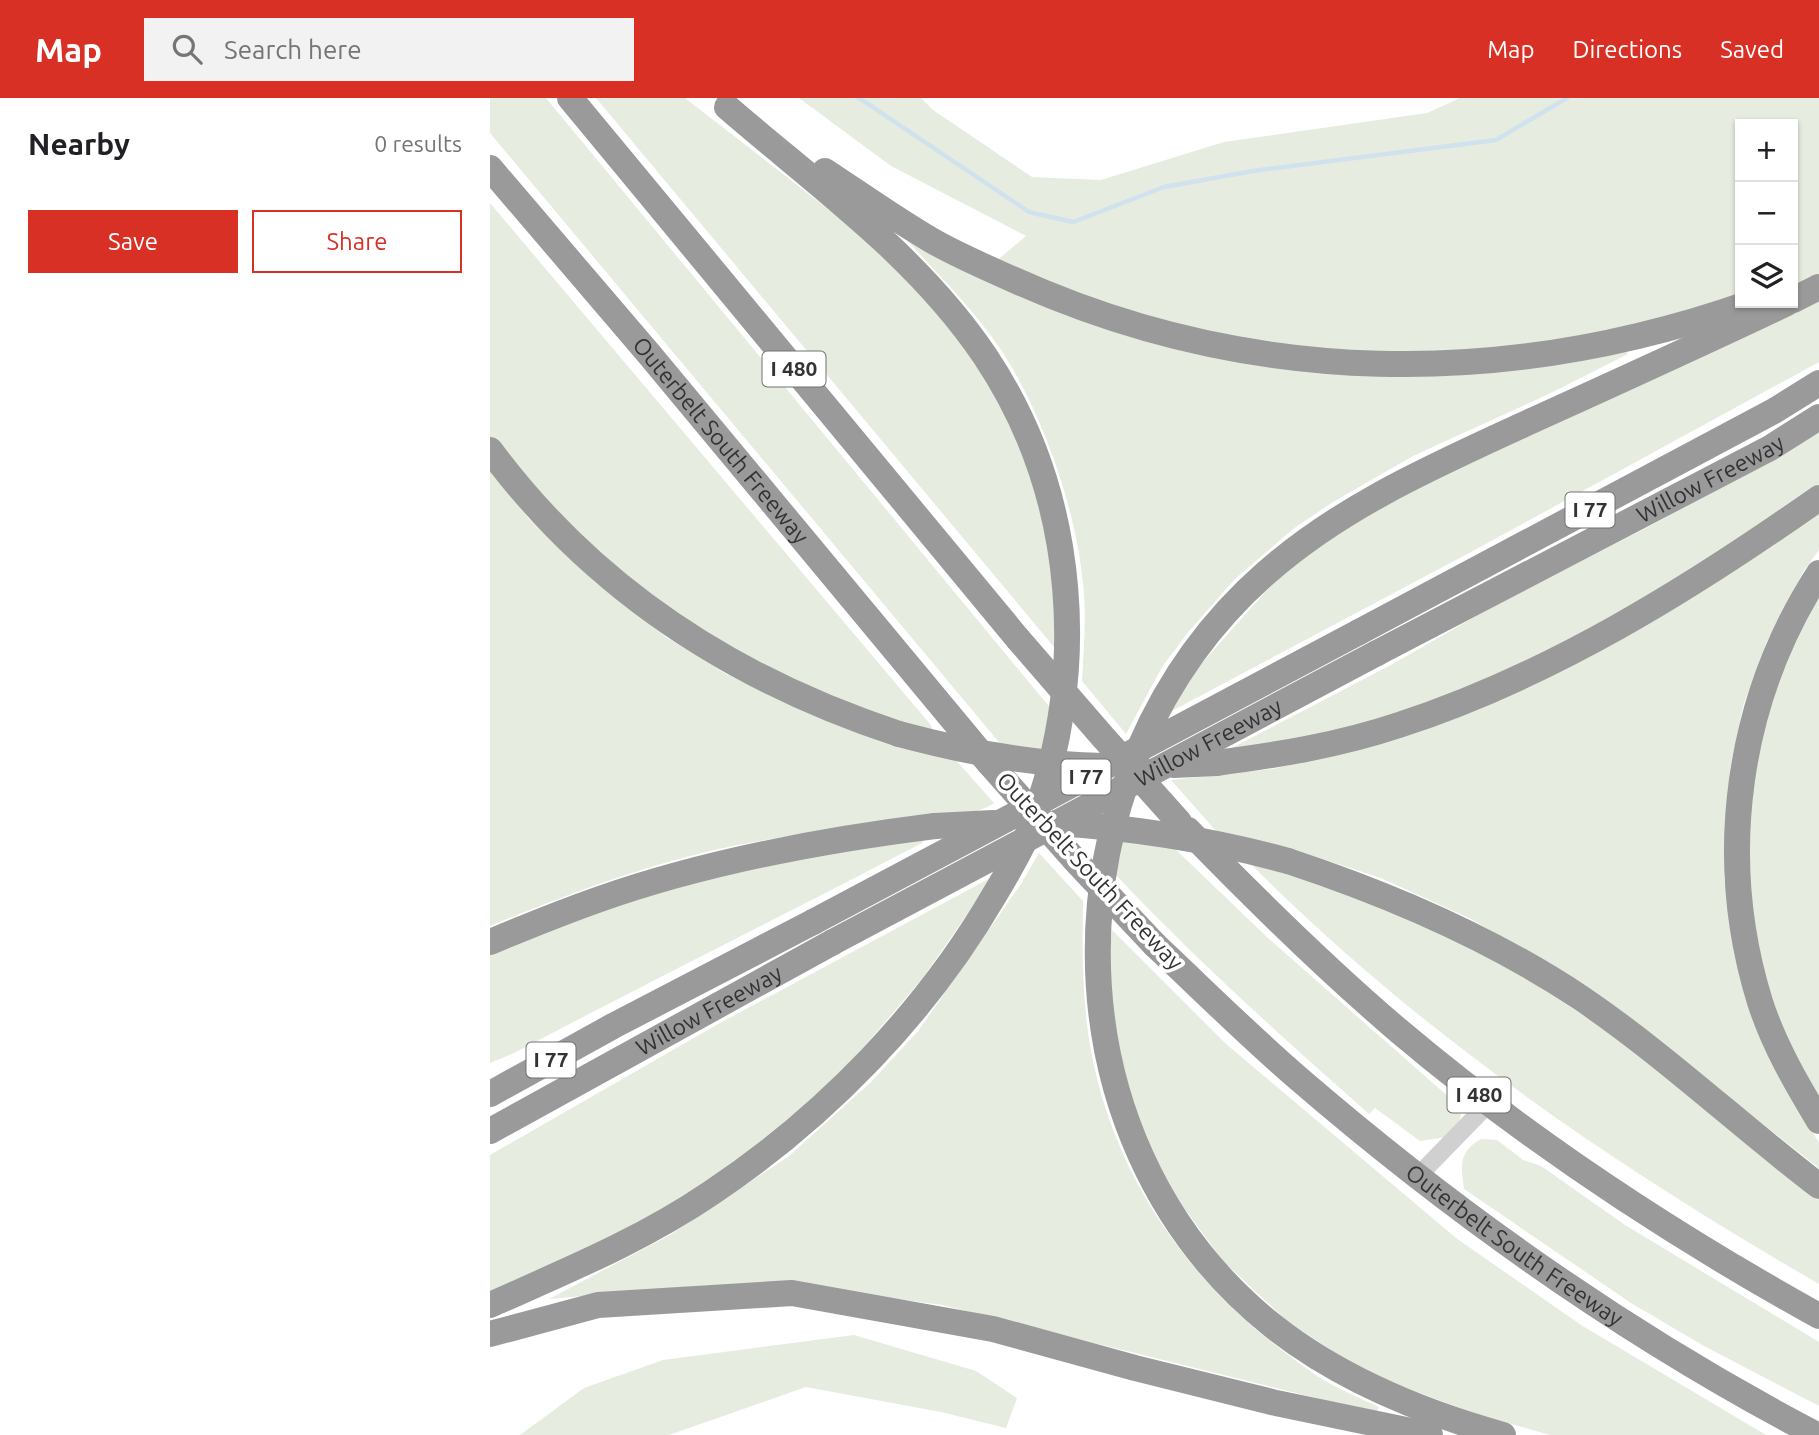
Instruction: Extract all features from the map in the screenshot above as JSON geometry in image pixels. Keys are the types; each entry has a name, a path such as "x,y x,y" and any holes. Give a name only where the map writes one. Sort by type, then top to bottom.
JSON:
{"highway":[{"name":"I 480","path":"569,98 1018,639 1179,822 1268,912 1400,1031 1490,1102 1657,1221 1819,1316"},
{"path":"721,102 932,241 1087,310 1215,346 1293,358 1381,364 1493,362 1595,346 1735,308"},
{"path":"490,1305 607,1253 676,1216 753,1164 802,1124 861,1069 950,965 995,895 1029,832 1043,789 1065,701 1067,600 1061,553 1038,462 1012,402 979,348 928,284 855,214 721,102"},
{"name":"Outerbelt South Freeway","path":"490,168 649,354 990,764 1155,945 1299,1079 1418,1176 1520,1253 1606,1312 1708,1374 1817,1435"},
{"path":"1798,286 1819,279"},
{"path":"1798,298 1819,287"},
{"path":"1503,1435 1418,1406 1363,1383 1317,1357 1271,1325 1230,1286 1176,1218 1145,1165 1121,1105 1108,1053 1100,1009 1096,960 1097,911 1107,851 1141,742 1165,696 1203,640 1233,605 1298,546 1327,524 1393,485 1776,308"},
{"name":"Willow Freeway","path":"490,1094 613,1026 1774,411 1819,383"},
{"name":"Willow Freeway","path":"490,1130 833,942 1770,448 1819,417"},
{"path":"490,450 542,513 612,580 647,609 695,641 798,697 848,717 957,750 1013,760 1065,765 1216,763 1298,751 1350,740 1399,725 1455,705 1563,656 1706,575 1819,498"},
{"path":"1819,573 1801,600 1779,645 1754,716 1742,769 1736,869 1741,918 1761,1003 1790,1072 1819,1121"},
{"path":"490,942 601,898 733,861 861,835 935,826 1050,823 1096,826 1208,842 1289,861 1380,893 1433,916 1515,959 1570,991 1643,1044 1819,1186"},
{"path":"490,1077 613,1026"},
{"path":"490,1334 598,1304 792,1293 993,1329 1276,1403 1430,1435"},
{"path":"1606,1312 1819,1421"}],"lane":[{"path":"1418,1176 1490,1102"}],"shaded area":[{"path":"490,98 546,98 1052,710 1042,752 1003,747 490,133"},
{"path":"596,98 685,98 846,223 920,292 957,335 998,398 1031,476 1052,562 1059,653"},
{"path":"799,98 921,98 933,110 1032,177 1101,180 1224,142 1427,113 1460,98 1819,98 1819,279 1798,286 1798,119 1735,119 1735,304 1596,346 1267,354 988,268 1026,236 891,166"},
{"path":"490,203 934,732 894,724 760,669 630,584 518,473 490,437"},
{"path":"899,231 1212,352 1624,349 1628,354 1551,393 1413,456 1333,502 1293,529 1235,579 1189,631 1162,667 1126,734 1082,681 1085,628 1078,547 1053,456 1028,398 988,332"},
{"path":"1819,301 1819,362 1170,712 1193,673 1284,571 1323,540 1453,468"},
{"path":"1819,433 1819,488 1689,574 1538,658 1403,717 1272,748 1226,751 1389,666 1501,602 1652,525"},
{"path":"490,470 529,519 596,583 666,637 726,674 795,707 954,758 994,803 974,812 833,829 698,854 607,881 490,926"},
{"path":"1819,511 1819,550 1803,572 1767,641 1743,706 1730,768 1724,877 1734,949 1785,1085 1819,1143 1819,1168 1615,1009 1563,973 1471,919 1381,878 1295,850 1216,831 1171,780 1273,769 1373,744"},
{"path":"1819,573 1819,1121 1741,918 1754,716"},
{"path":"927,835 922,843 490,1063 490,951 550,924 781,859"},
{"path":"1122,839 1172,846 1268,938 1451,1099 1461,1115 1457,1130 1446,1137 1420,1141 1375,1108 1369,1114 1207,967 1115,874"},
{"path":"1039,853 1083,901 1084,986 1095,1070 1107,1112 1142,1192 1192,1264 1221,1297 1253,1327 1313,1373 1379,1407 1376,1413 942,1305 807,1287 709,1285 549,1299 670,1235 789,1156 871,1082 918,1031 1021,884"},
{"path":"1247,860 1296,874 1442,931 1506,965 1619,1039 1819,1194 1819,1284 1667,1192 1519,1091 1378,981 1311,922"},
{"path":"994,876 922,979 819,1094 704,1186 637,1224 490,1293 490,1155 718,1024"},
{"path":"1112,930 1226,1044 1456,1238 1581,1325 1766,1435 1550,1435 1476,1414 1391,1382 1355,1366 1287,1321 1223,1261 1173,1193 1146,1143 1113,1040 1107,983"},
{"path":"1481,1139 1497,1140 1523,1160 1541,1166 1625,1225 1819,1342 1819,1406 1704,1346 1631,1303 1464,1189 1462,1173 1465,1154"},
{"path":"854,1335 976,1371 1017,1398 1006,1428 941,1412 806,1387 669,1435 520,1435 584,1388 663,1360"}],"waterway":[{"path":"859,98 1029,212 1073,222 1164,187 1253,171 1496,140 1567,98"}]}
